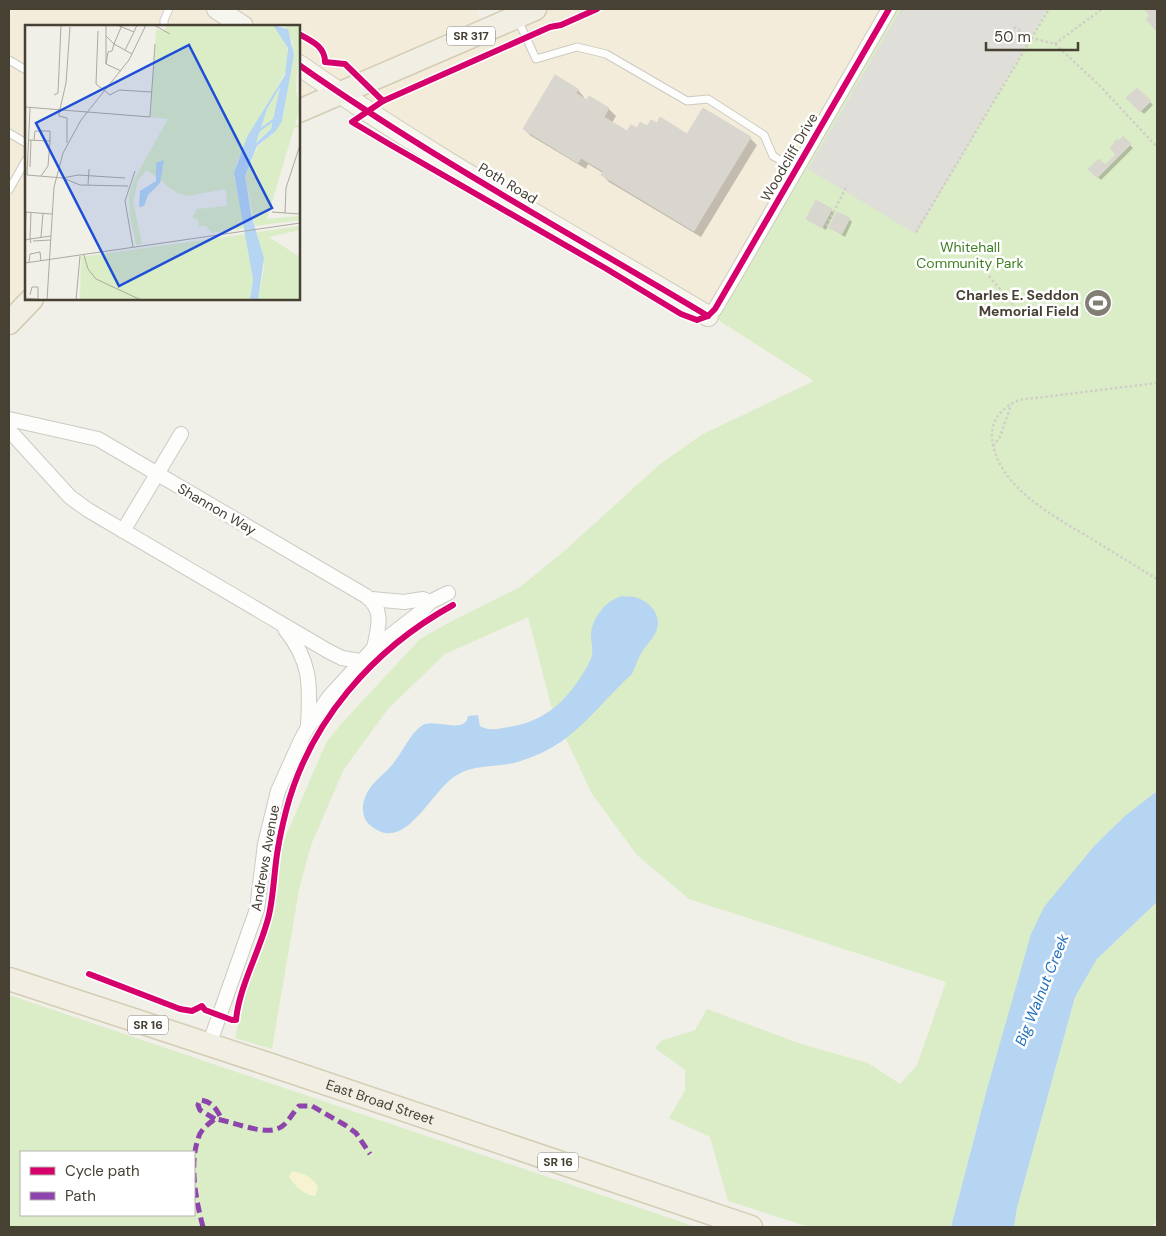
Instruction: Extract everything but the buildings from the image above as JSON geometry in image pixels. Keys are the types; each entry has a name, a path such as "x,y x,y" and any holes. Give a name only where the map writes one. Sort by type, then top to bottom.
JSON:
{"main road":[{"name":"SR 317","path":"300,111 521,11"},
{"path":"9,323 31,300"},
{"name":"East Broad Street","path":"9,979 751,1227"}],"street":[{"path":"217,9 241,25"},
{"name":"Woodcliff Drive","path":"708,316 715,309 889,9"},
{"name":"Poth Road","path":"300,66 339,93 491,188 708,316"},
{"name":"Shannon Way","path":"9,419 98,439 372,600"},
{"path":"9,430 70,497 88,510 335,655 360,662"},
{"path":"123,531 181,434"},
{"name":"Andrews Avenue","path":"209,1045 257,909 265,844 278,791 289,763 308,727 329,697 374,648 422,611 430,602 448,593"},
{"path":"372,600 380,616 374,648"},
{"name":"Andrews Avenue","path":"372,600 404,602 423,600 430,602"},
{"path":"281,624 295,643 305,662 308,673 310,692 308,727"}],"lane":[{"path":"164,25 169,9"},
{"path":"521,11 536,59 577,47 606,54 686,100 708,99 764,135 773,156 796,169"},
{"path":"9,60 25,69"},
{"path":"9,133 25,142"},
{"path":"9,190 25,162"}],"path":[{"path":"916,232 1049,9"},
{"path":"1055,44 1102,9"},
{"path":"1014,27 1032,38 1055,44 1099,85 1157,147"},
{"path":"826,226 847,185"},
{"path":"989,276 1015,307"},
{"path":"1157,382 1019,400 1011,403 996,418 992,434 992,446 1002,469 1032,500 1061,521 1157,579"},
{"path":"992,446 1000,437 1011,403"}],"shaded area":[{"path":"9,9 476,9 485,30 529,9 896,9 715,318 339,89 300,108 300,25 25,25 25,300 9,325"},
{"path":"901,9 1047,9 916,234 808,169"}],"green space":[{"name":"Whitehall Community Park","path":"896,9 1157,9 1157,791 1126,815 1095,845 987,1089 951,1227 809,1227 728,1201 710,1137 669,1118 685,1090 685,1070 655,1048 661,1041 695,1030 707,1009 798,1043 868,1063 900,1084 917,1065 946,982 689,899 637,855 592,794 552,709 528,617 445,654 388,709 344,769 311,845 299,890 272,1049 235,1038 281,847 326,743 341,724 420,639 520,587 562,553 659,465 701,435 814,381 715,318"},
{"path":"1157,902 1157,1221 1151,1227 1014,1227 1017,1208 1075,997 1097,959"},
{"path":"9,995 696,1227 9,1227"}],"sand":[{"path":"292,1171 304,1174 314,1181 318,1189 315,1196 300,1190 294,1184 289,1177"}],"water":[{"path":"622,596 633,597 649,604 656,613 657,629 640,655 632,674 575,731 549,749 525,760 476,768 457,775 439,791 411,823 401,830 390,833 379,831 368,823 365,819 363,808 367,793 372,785 396,761 412,736 421,726 430,723 457,725 466,721 468,716 478,715 480,726 484,728 506,728 525,723 545,714 569,694 585,670 592,655 591,635 597,616 611,601"},
{"name":"Big Walnut Creek","path":"1157,791 1157,902 1097,959 1075,997 1017,1208 1014,1227 951,1227 987,1089 1031,934 1044,907 1095,845 1126,815"}],"marked path":[{"path":"215,1119 200,1110 198,1105 200,1100 211,1104 222,1119"},
{"path":"195,1151 201,1133 215,1119 249,1128 274,1130 284,1125 299,1106 312,1106 356,1133 370,1154"},
{"path":"195,1183 203,1227"}],"cycle path":[{"path":"383,101 550,27 561,25 597,9"},
{"path":"300,35 320,48 325,62 345,64 383,101 352,122 681,314 697,320 708,316 715,309 889,9"},
{"path":"300,66 399,132 708,316"},
{"path":"89,974 180,1009 192,1011 202,1006 205,1010 236,1020 241,994 269,915 278,848 286,811 296,778 311,747 328,718 348,691 371,666 396,643 453,605"}],"place":[{"name":"Charles E. Seddon Memorial Field","path":"1098,303"}]}
